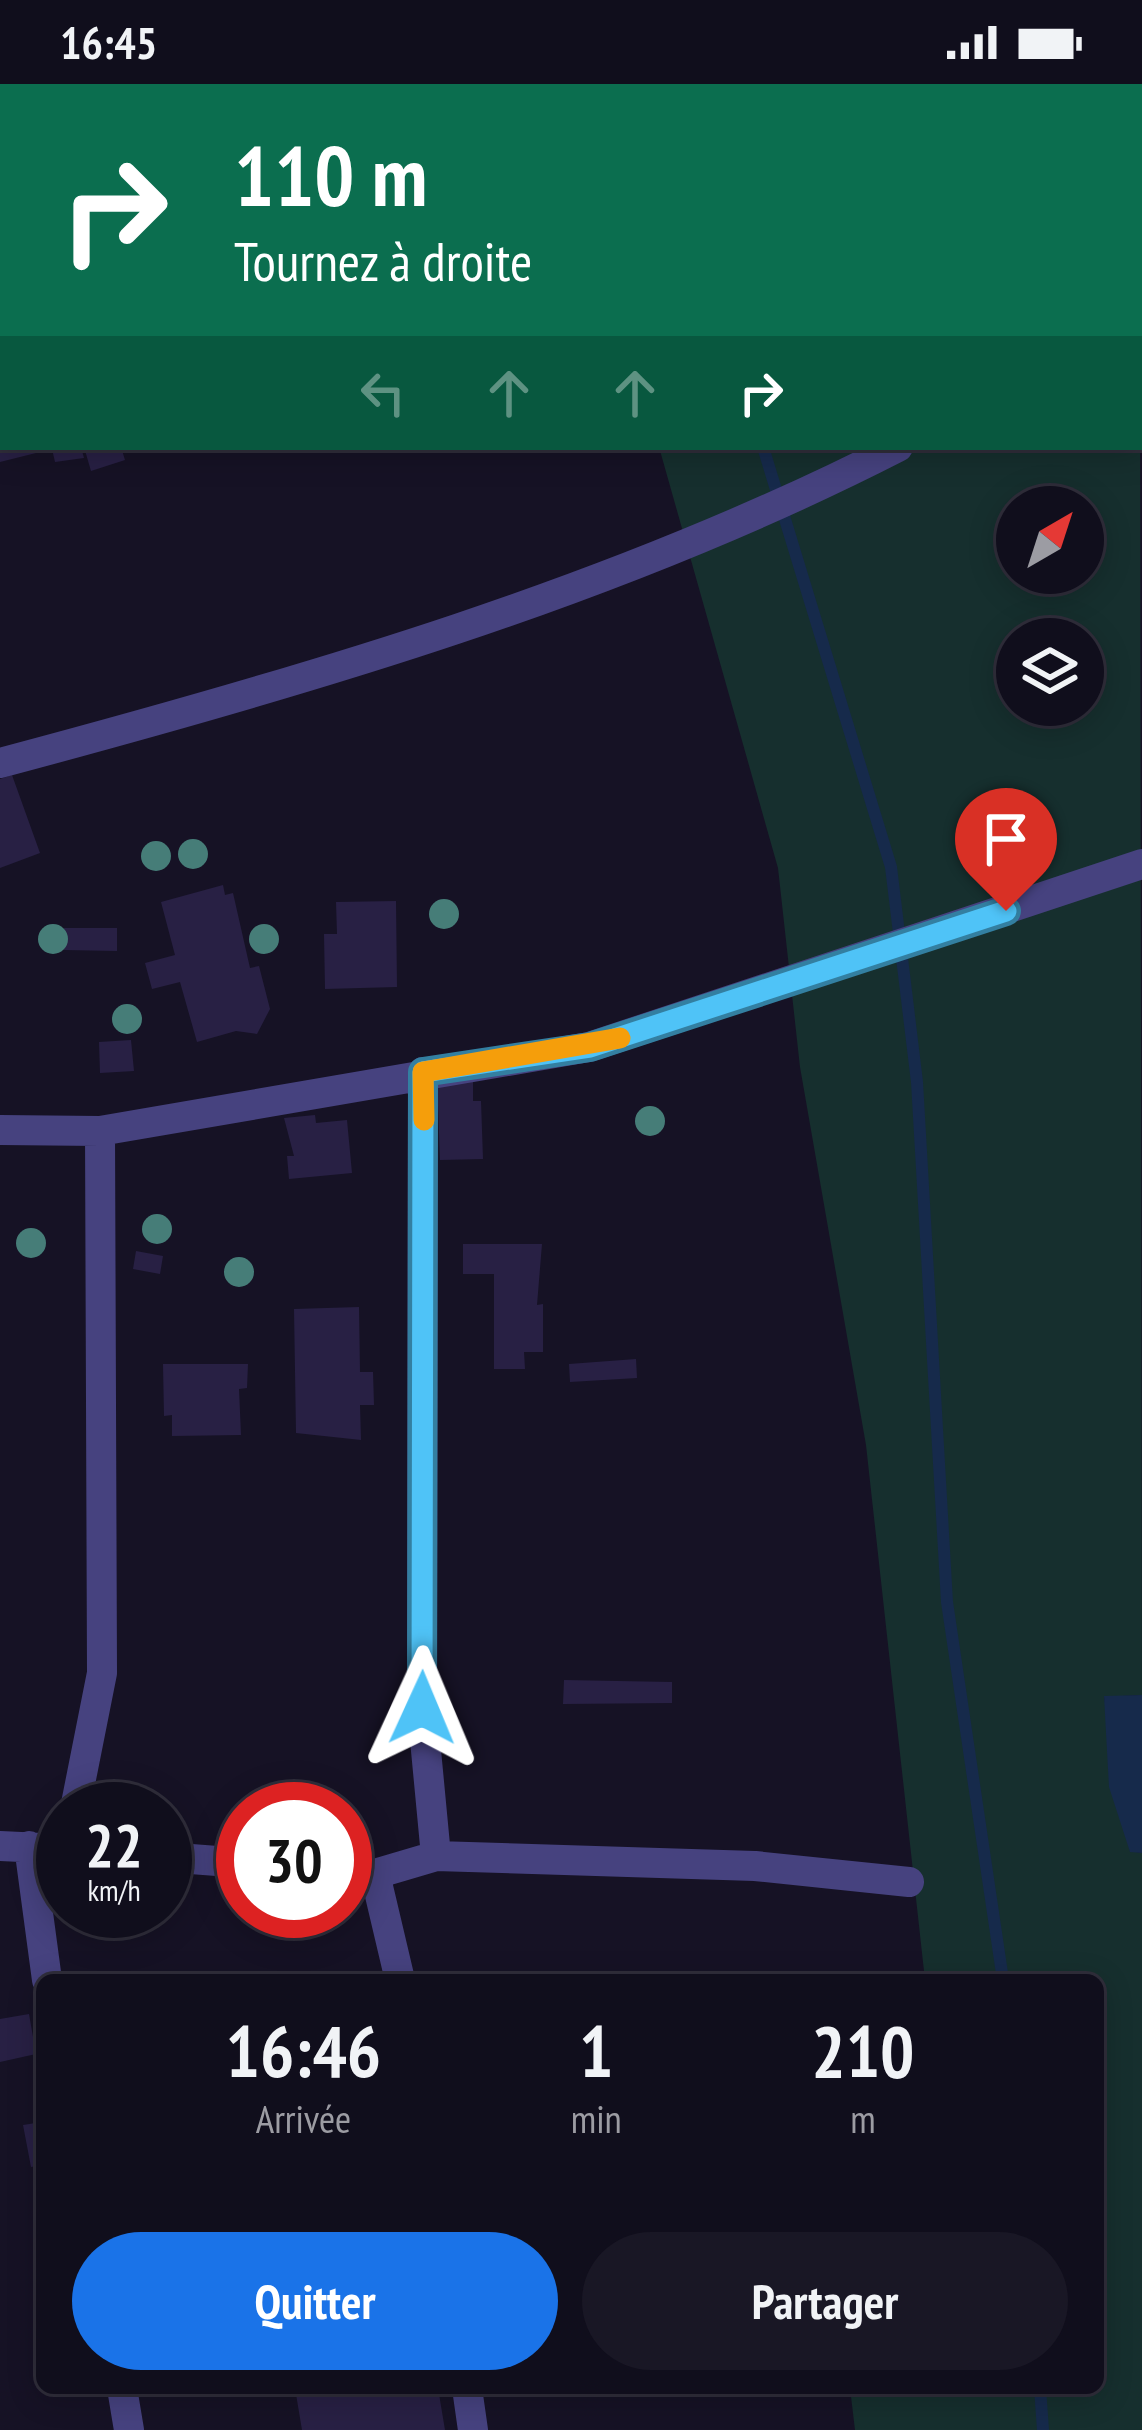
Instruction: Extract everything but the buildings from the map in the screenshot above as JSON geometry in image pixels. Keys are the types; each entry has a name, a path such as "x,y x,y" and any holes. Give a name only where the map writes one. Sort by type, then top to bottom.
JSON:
{"street":[{"path":"0,763 502,612 812,491 892,450"},
{"path":"0,1130 100,1131 590,1047 673,1024 1142,864"},
{"path":"423,1072 422,1708 436,1856"},
{"path":"80,1782 102,1673 100,1131"},
{"path":"14,1846 45,1974"},
{"path":"372,1869 436,1856 755,1867 909,1882"},
{"path":"372,1904 398,1974"},
{"path":"123,2394 129,2430"},
{"path":"468,2394 473,2430"}],"green space":[{"path":"660,450 1140,450 1142,1695 1104,1697 1130,1851 1142,1853 1142,2430 855,2430 851,2394 1104,2394 1104,1974 924,1974 866,1445 800,1067 778,868"}],"water":[{"path":"1142,1695 1142,1853 1130,1852 1109,1787 1104,1696"}],"waterway":[{"path":"764,450 891,867 917,1082 947,1602 1002,1974"},
{"path":"1040,2394 1043,2430"}],"slow traffic":[{"path":"424,1120 423,1072 590,1047 620,1038"}],"route":[{"path":"422,1708 423,1072 590,1047 673,1024 1006,911"}]}
